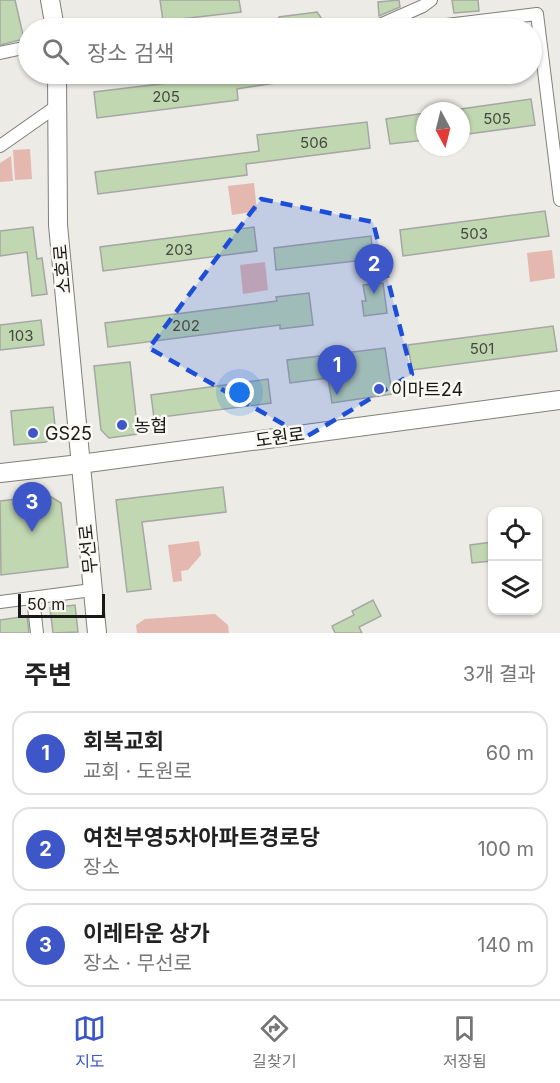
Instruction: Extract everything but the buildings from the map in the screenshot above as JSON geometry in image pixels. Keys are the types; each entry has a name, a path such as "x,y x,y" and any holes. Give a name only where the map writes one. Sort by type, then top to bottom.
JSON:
{"street":[{"path":"50,0 53,18"},
{"path":"396,18 431,0"},
{"path":"504,18 537,14 538,18"},
{"path":"542,39 554,100 560,200"},
{"path":"0,53 18,49"},
{"name":"소호로","path":"57,84 58,225 80,464"},
{"path":"0,146 57,106"},
{"name":"도원로","path":"0,473 560,400"},
{"name":"무선로","path":"80,464 97,633"},
{"path":"0,602 93,590"},
{"path":"33,598 37,633"}],"highlighted area":[{"path":"261,199 373,222 412,374 306,437 149,348"}],"shaded area":[{"path":"30,149 32,179 15,180 13,150"},
{"path":"11,156 13,181 0,182 0,163"},
{"path":"254,183 257,211 232,215 228,186"},
{"path":"552,250 555,278 530,282 527,253"},
{"path":"265,262 268,290 243,294 240,265"},
{"path":"199,541 201,555 188,570 181,571 182,581 173,582 168,545"},
{"path":"215,614 228,625 229,633 137,633 136,625 145,619"}],"place":[{"name":"여천부영5차아파트경로당","path":"374,294"},
{"name":"이마트24","path":"379,389"},
{"name":"회복교회","path":"337,395"},
{"name":"농협","path":"122,425"},
{"name":"GS25","path":"33,433"},
{"name":"이레타운 상가","path":"32,532"}]}
